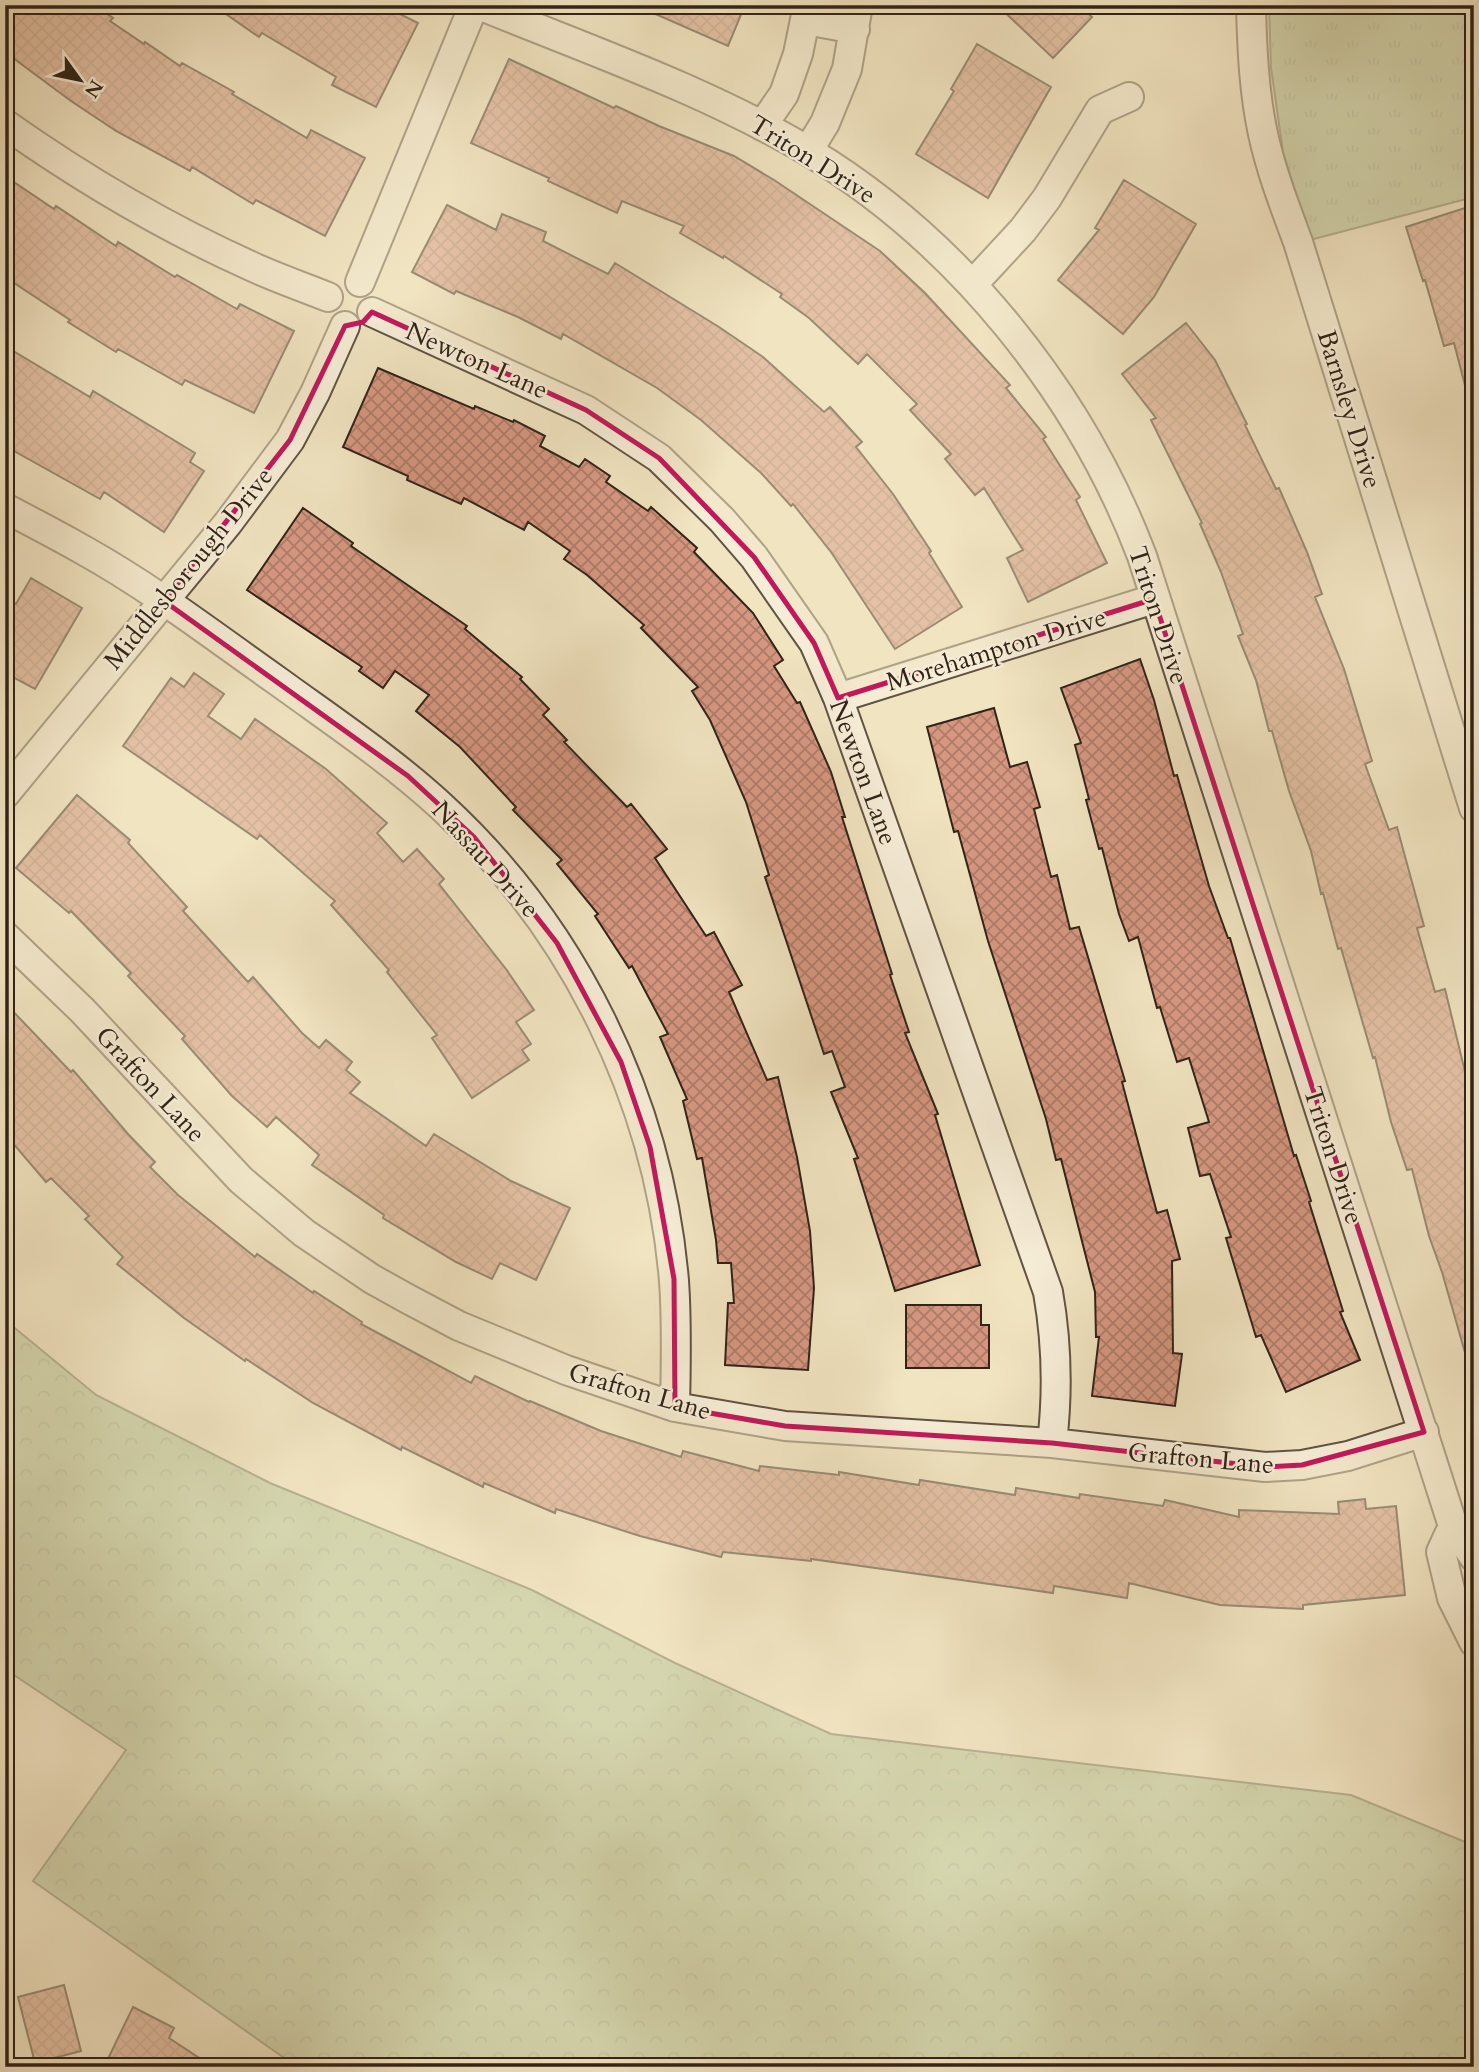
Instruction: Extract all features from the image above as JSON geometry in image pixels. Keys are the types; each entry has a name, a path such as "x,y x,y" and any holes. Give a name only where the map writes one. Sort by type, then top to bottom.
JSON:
{"street":[{"name":"Triton Drive","path":"477,5 696,94 762,125 865,188 899,215 972,285 1040,369 1094,452 1129,522 1142,556 1453,1526 1474,1557"},
{"path":"360,282 477,5"},
{"name":"Barnsley Drive","path":"1251,5 1254,81 1264,135 1277,183 1298,242 1474,808"},
{"path":"762,125 784,94 798,54 807,13 857,17 847,69 837,96 808,151"},
{"path":"972,285 1023,230 1101,110 1129,97"},
{"path":"5,124 81,174 184,233 254,268 328,297"},
{"path":"345,281 360,282 370,292 372,313 358,325 345,326 338,323 329,312 328,297 337,284 345,281"},
{"name":"Newton Lane","path":"372,313 586,410 659,458 722,520 760,566 814,643 838,698 1048,1292 1057,1361 1052,1443"},
{"name":"Middlesborough Drive","path":"5,794 228,523 290,440 345,326"},
{"name":"Nassau Drive","path":"5,508 86,551 164,601 408,776 474,837 532,906 581,981 621,1062 653,1158 674,1279 675,1407"},
{"name":"Morehampton Drive","path":"838,698 1154,599"},
{"name":"Grafton Lane","path":"5,936 82,1010 241,1180 304,1233 372,1279 459,1326 566,1370 675,1407 785,1426 1052,1443 1265,1467 1301,1465 1348,1456 1424,1432"},
{"path":"1453,1526 1441,1552 1452,1598 1474,1642"}],"highlighted area":[{"path":"372,312 586,410 659,458 754,557 814,643 838,698 1154,599 1424,1432 1302,1465 1265,1467 1052,1443 785,1426 675,1407 674,1279 650,1147 621,1062 557,943 474,837 408,776 164,601 290,440 345,326 363,322"}],"green space":[{"path":"1269,5 1474,5 1474,197 1310,240 1283,152 1271,68"},
{"path":"5,1320 96,1395 270,1483 532,1590 675,1663 831,1734 1351,1795 1470,1844 1474,1847 1474,2067 297,2067 33,1881 126,1750 5,1669"}],"building":[{"path":"5,5 94,5 113,18 110,21 144,44 145,42 180,66 182,63 234,92 232,94 307,138 311,130 365,158 325,236 256,200 253,204 192,167 190,171 116,131 71,101 5,52"},
{"path":"213,5 382,5 418,23 376,107 332,85 336,77 262,33 259,37"},
{"path":"635,5 745,5 728,46"},
{"path":"997,5 1079,5 1092,17 1053,58"},
{"path":"977,44 1051,87 988,198 916,154 954,91 951,89"},
{"path":"509,59 614,108 616,106 734,156 880,251 925,293 1010,385 1006,388 1046,437 1043,439 1080,497 1076,500 1107,563 1028,602 1007,558 1023,550 984,488 975,495 945,459 951,454 910,410 917,404 867,354 858,364 809,318 780,297 782,294 724,256 723,258 680,233 684,226 622,201 617,213 548,181 549,178 471,143"},
{"path":"5,176 116,246 118,242 175,277 177,275 237,309 240,304 294,331 254,413 185,380 182,385 118,349 116,352 5,277"},
{"path":"1124,180 1196,224 1154,297 1123,334 1058,280 1099,230 1095,228"},
{"path":"447,205 496,230 502,214 546,232 543,241 608,274 615,263 763,357 824,412 830,407 862,442 856,447 893,494 931,551 929,553 962,607 895,649 831,552 793,504 791,506 761,473 701,420 657,388 563,334 561,339 518,317 456,291 454,294 412,272"},
{"path":"1474,205 1474,393 1467,393 1454,343 1444,346 1406,227"},
{"path":"1186,323 1215,360 1276,489 1279,488 1307,552 1322,594 1315,597 1344,669 1372,761 1365,764 1389,830 1397,827 1424,926 1417,928 1435,992 1445,989 1474,1109 1474,1362 1468,1363 1429,1236 1412,1169 1407,1170 1391,1122 1375,1057 1373,1058 1341,948 1338,949 1311,851 1289,791 1272,731 1269,731 1256,680 1238,636 1243,634 1221,572 1200,524 1202,523 1151,420 1156,418 1122,374"},
{"path":"5,346 90,397 93,391 195,453 190,462 204,471 164,532 104,492 100,499 5,446"},
{"path":"378,368 474,409 475,406 513,422 514,420 545,436 540,446 579,467 585,459 610,476 606,482 648,511 651,507 697,548 694,552 753,613 783,660 774,666 797,703 800,702 831,772 845,817 842,817 909,1032 905,1033 938,1114 935,1115 980,1265 895,1291 854,1159 858,1158 831,1092 845,1087 832,1051 824,1054 765,877 769,875 746,802 710,720 692,691 698,687 641,628 644,625 587,575 564,559 570,551 528,522 524,530 464,498 461,504 407,480 408,476 343,447"},
{"path":"303,508 353,543 351,546 467,626 465,629 522,677 520,679 549,709 543,715 567,740 564,742 627,807 631,804 667,849 655,858 706,936 714,932 742,985 729,992 767,1080 778,1077 797,1157 810,1231 814,1288 808,1370 725,1365 728,1303 734,1303 731,1263 718,1263 702,1158 697,1159 683,1101 687,1099 660,1037 668,1034 632,966 629,968 595,916 598,914 557,864 562,860 513,810 516,807 460,747 416,711 429,695 395,671 383,688 359,671 362,667 247,590"},
{"path":"31,578 82,608 35,689 5,673 5,598 16,604"},
{"path":"1140,659 1174,776 1177,775 1209,886 1230,938 1294,1156 1296,1155 1311,1201 1309,1202 1343,1311 1340,1312 1360,1360 1286,1392 1261,1335 1256,1337 1226,1238 1231,1237 1210,1174 1200,1176 1188,1128 1209,1122 1189,1058 1177,1062 1160,1007 1157,1008 1138,937 1129,941 1119,914 1086,800 1089,799 1075,745 1081,743 1061,688"},
{"path":"194,673 224,694 208,716 241,739 255,719 326,769 387,823 377,833 403,862 417,849 444,879 439,884 506,969 534,1010 516,1022 531,1044 522,1050 529,1060 472,1098 432,1038 437,1035 387,972 389,970 331,905 335,901 260,835 257,839 123,746 171,678 184,687"},
{"path":"994,708 1010,767 1027,762 1040,807 1034,809 1051,877 1057,875 1070,929 1079,927 1125,1081 1122,1082 1157,1213 1167,1210 1180,1259 1172,1261 1173,1353 1182,1354 1175,1406 1092,1396 1099,1337 1096,1337 1095,1292 1061,1159 1056,1160 1046,1119 988,941 958,831 954,832 927,727"},
{"path":"77,795 130,840 128,843 187,907 183,911 248,982 253,977 302,1033 319,1048 326,1040 352,1062 346,1070 360,1082 350,1093 426,1146 434,1134 511,1181 570,1208 536,1280 500,1263 492,1279 456,1262 383,1218 384,1215 312,1165 319,1155 276,1117 267,1127 232,1096 182,1039 185,1036 128,976 131,973 71,911 69,913 16,868"},
{"path":"5,1003 71,1072 73,1070 155,1162 150,1167 178,1195 255,1257 257,1254 313,1293 314,1291 362,1322 361,1324 471,1383 475,1376 529,1402 601,1431 681,1457 683,1451 759,1471 760,1466 839,1475 839,1472 919,1485 920,1480 1015,1495 1016,1488 1079,1498 1080,1494 1163,1506 1165,1500 1239,1517 1239,1510 1339,1514 1338,1502 1365,1499 1366,1509 1396,1506 1405,1595 1303,1605 1303,1609 1220,1605 1129,1583 1127,1598 1054,1586 1053,1593 811,1559 723,1552 721,1557 640,1536 556,1509 555,1513 484,1483 483,1487 402,1447 401,1450 313,1403 246,1359 245,1361 184,1318 117,1264 123,1257 85,1219 89,1216 51,1178 46,1182 5,1134"},
{"path":"906,1305 981,1305 981,1325 989,1325 989,1368 906,1368"},
{"path":"64,1985 81,2051 35,2063 18,1997"},
{"path":"133,2007 174,2028 169,2038 213,2067 104,2067"}]}
